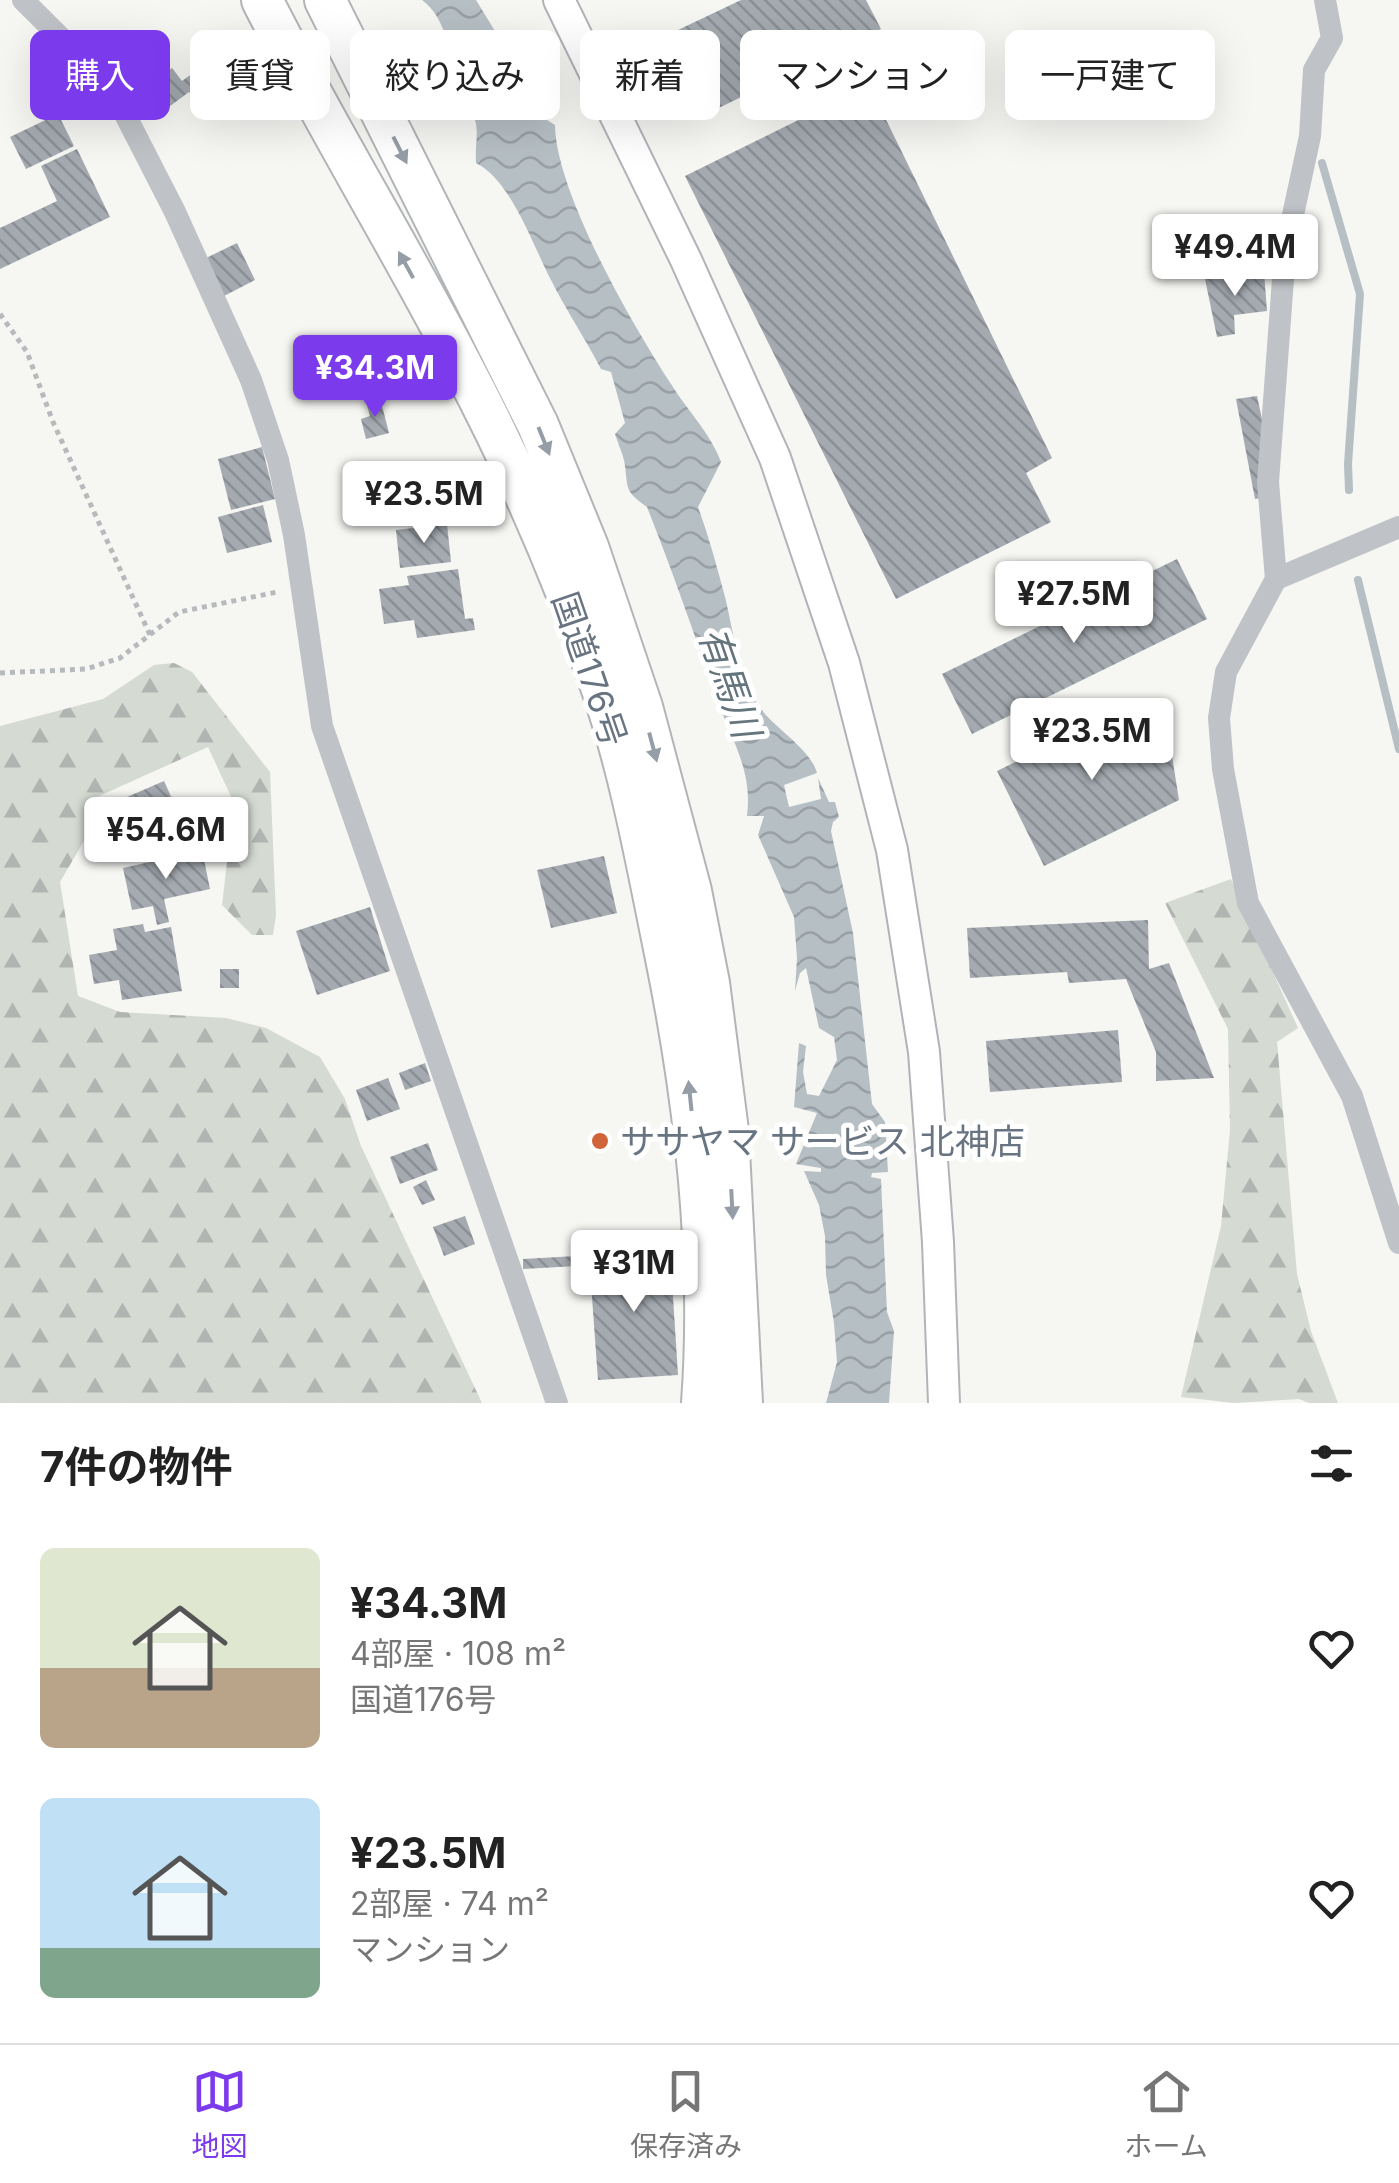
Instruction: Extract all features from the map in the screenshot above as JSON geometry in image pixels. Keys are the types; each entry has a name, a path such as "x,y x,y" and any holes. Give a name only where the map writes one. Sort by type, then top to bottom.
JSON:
{"highway":[{"name":"国道176号","path":"262,0 462,365 537,522 602,690 636,807 686,1056 700,1208 702,1403"},
{"name":"国道176号","path":"326,0 538,425 588,547 642,707 691,891 710,983 728,1131 742,1403"}],"street":[{"path":"23,0 112,89 175,212 250,380 273,444 294,535 322,726 557,1403"},
{"path":"559,0 686,260 775,458 844,663 892,850 921,1034 938,1242 944,1403"},
{"path":"1325,0 1332,38 1314,70 1310,136 1285,252 1268,482 1276,579 1226,672 1219,718 1226,788 1248,903 1352,1096 1399,1243"},
{"path":"1276,579 1399,527"}],"path":[{"path":"0,314 27,352 54,422 150,635"},
{"path":"0,673 86,669 120,658 179,612 302,587"}],"green space":[{"path":"174,663 192,672 270,772 276,915 273,935 252,935 222,905 234,803 208,747 97,797 88,834 60,882 78,996 120,1012 226,1018 266,1028 320,1057 345,1099 361,1146 482,1403 0,1403 0,726 103,699 154,665"},
{"path":"1231,879 1298,1028 1277,1042 1297,1274 1311,1331 1338,1403 1299,1399 1234,1403 1181,1397 1221,1226 1230,1130 1228,1029 1165,903"}],"water":[{"path":"422,0 476,0 494,30 442,30"},
{"name":"有馬川","path":"475,120 547,120 555,125 568,186 599,258 655,359 721,462 698,507 740,665 756,702 807,754 817,773 784,785 789,807 821,799 818,778 829,802 835,802 839,817 831,831 853,933 872,1104 885,1122 888,1172 872,1173 871,1177 881,1179 887,1312 894,1331 889,1403 826,1403 837,1362 825,1236 819,1205 804,1171 821,1172 821,1168 796,1164 817,1113 794,1107 799,1043 806,1046 803,1072 807,1094 819,1096 837,1060 834,1037 819,1028 806,968 800,973 795,991 794,917 758,835 764,816 747,816 747,784 739,755 647,507 629,490 615,434 625,423 611,372 601,369 510,199 489,172 476,163"}],"building":[{"path":"741,0 866,0 881,29 740,30 740,98 720,107 720,30 678,30"},
{"path":"170,70 182,81 190,75 190,93 170,106"},
{"path":"45,120 61,120 74,146 26,169 10,137"},
{"path":"798,120 886,120 1052,458 1026,473 1051,522 896,599 685,176"},
{"path":"77,149 110,217 0,269 0,228 57,201 41,166"},
{"path":"237,243 255,280 224,296 206,258"},
{"path":"1264,272 1267,311 1234,315 1235,334 1217,337 1205,279"},
{"path":"1257,396 1265,433 1261,498 1255,499 1236,399"},
{"path":"380,398 389,433 366,439 361,419 370,416 366,402"},
{"path":"262,447 275,499 231,510 218,459"},
{"path":"263,505 272,542 227,553 218,517"},
{"path":"447,524 451,562 400,568 396,530"},
{"path":"1177,559 1207,619 972,734 942,674"},
{"path":"458,569 465,619 473,618 475,630 417,638 414,620 384,624 379,589 409,585 407,576"},
{"path":"1143,699 1172,756 1179,800 1044,866 997,771"},
{"path":"164,781 173,801 136,818 127,797"},
{"path":"133,821 141,844 119,851 111,828"},
{"path":"202,850 210,889 164,899 169,922 157,925 153,906 132,910 123,868"},
{"path":"604,856 617,913 551,928 537,870"},
{"path":"370,907 390,971 317,995 296,931"},
{"path":"1148,920 1149,969 1169,963 1214,1078 1156,1081 1156,1052 1126,979 1069,983 1067,972 970,978 967,928"},
{"path":"143,924 145,932 171,927 182,991 122,1000 119,980 94,984 89,955 117,950 113,929"},
{"path":"220,969 239,969 239,988 220,988"},
{"path":"1118,1030 1122,1082 990,1092 986,1041"},
{"path":"425,1063 431,1081 405,1090 399,1073"},
{"path":"388,1078 400,1109 367,1121 356,1090"},
{"path":"428,1143 438,1170 400,1184 390,1157"},
{"path":"426,1180 435,1200 422,1205 413,1187"},
{"path":"465,1216 475,1244 444,1256 433,1227"},
{"path":"670,1250 678,1375 598,1380 589,1256"},
{"path":"576,1256 577,1266 523,1269 523,1259"}],"waterway":[{"path":"1322,163 1360,294 1349,490"},
{"path":"1358,580 1399,749"}],"place":[{"name":"ササヤマ サービス 北神店","path":"600,1141"}]}
